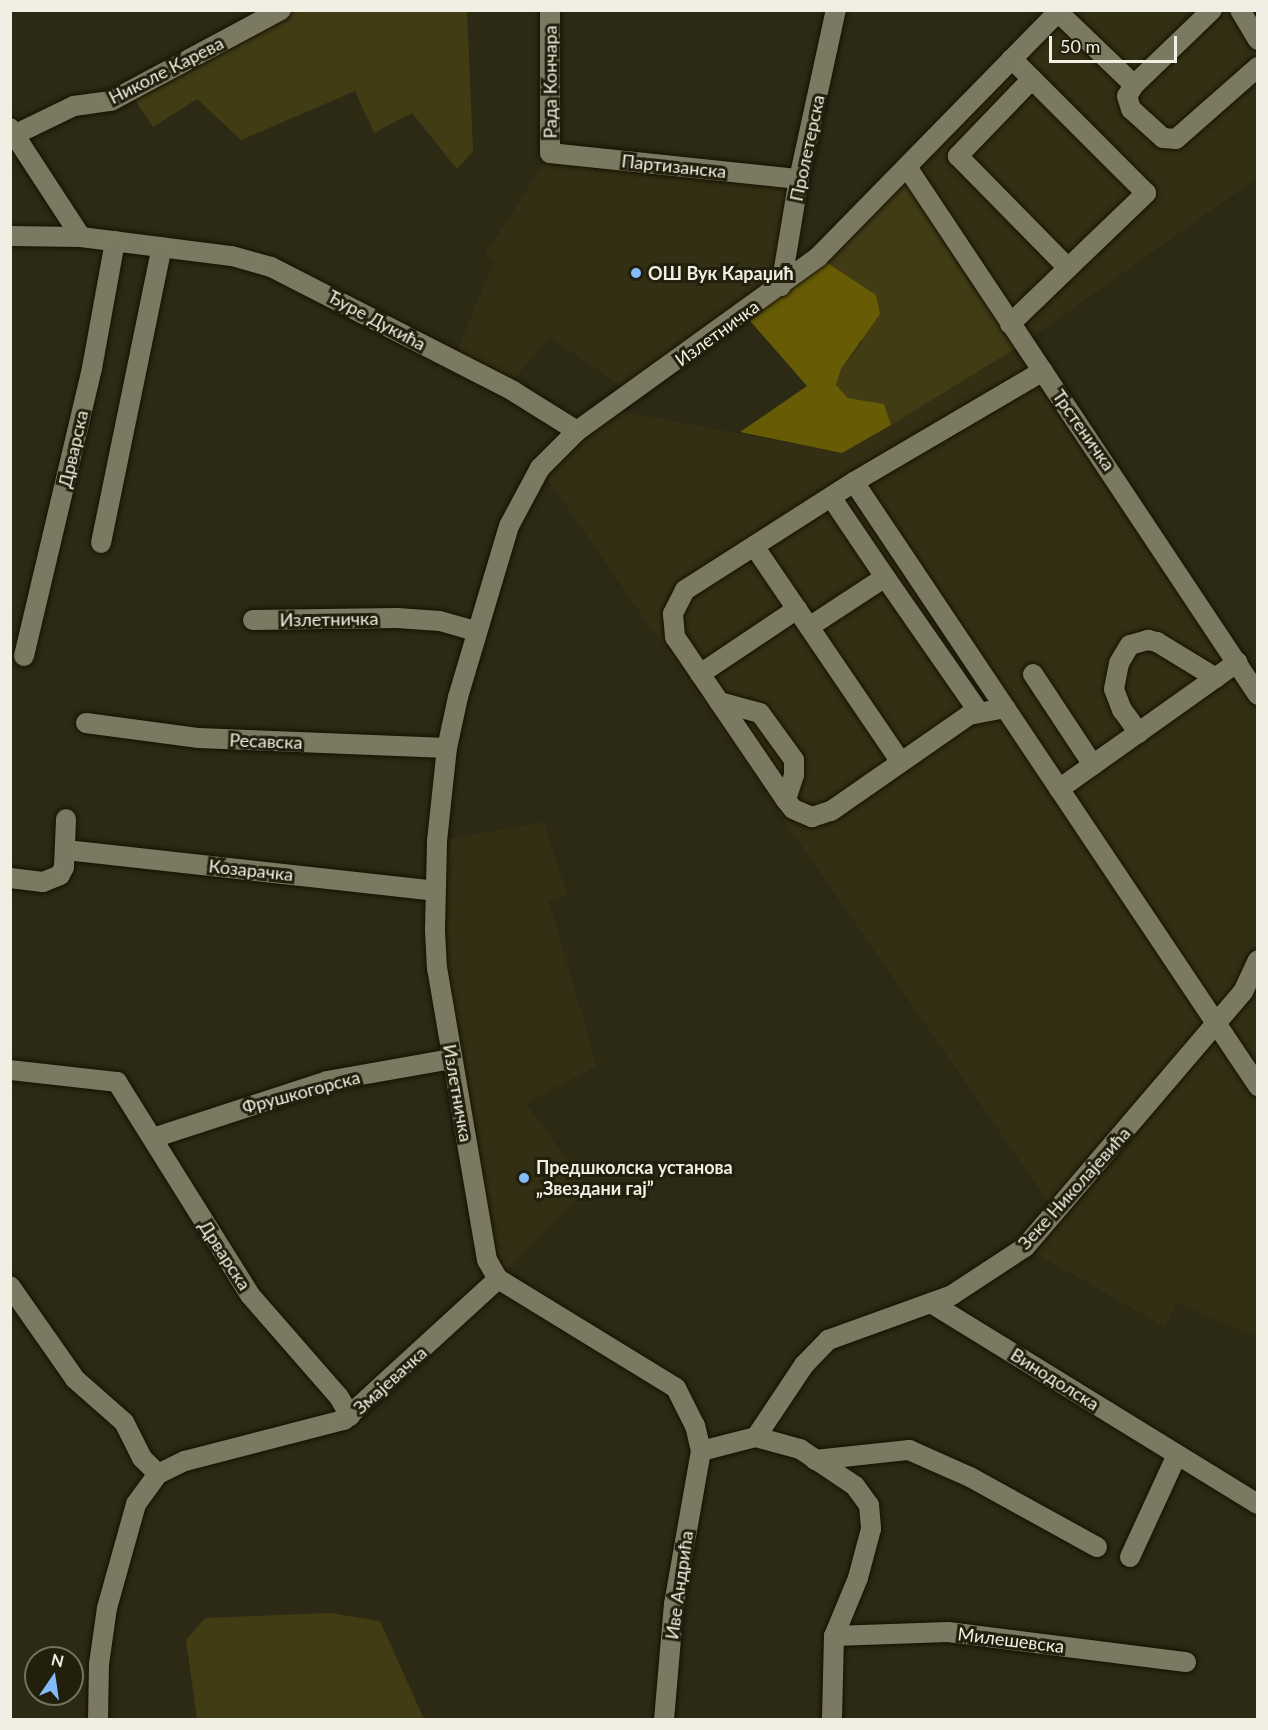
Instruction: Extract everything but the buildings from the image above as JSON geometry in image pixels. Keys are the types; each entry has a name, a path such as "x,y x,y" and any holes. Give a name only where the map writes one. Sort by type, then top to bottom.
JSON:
{"street":[{"name":"Николе Карева","path":"81,237 12,132 74,106 111,101 281,10"},
{"name":"Рада Кончара","path":"550,10 550,153"},
{"name":"Пролетерска","path":"781,286 799,179 836,10"},
{"path":"1212,10 1134,85 1127,96 1131,108 1163,138 1176,139 1257,67"},
{"path":"1240,10 1257,40"},
{"path":"1059,11 1134,85"},
{"name":"Излетничка","path":"498,1279 483,1240 437,969 435,891 447,748 476,631 522,496 540,468 578,431 818,257 1059,11"},
{"path":"1010,324 1146,193 1012,59"},
{"path":"1032,79 958,156 1068,268"},
{"name":"Партизанска","path":"550,153 799,179"},
{"name":"Трстеничка","path":"907,167 1238,662 1257,695"},
{"name":"Ђуре Дукића","path":"10,236 81,237 232,256 292,274 513,391 578,431"},
{"name":"Дрварска","path":"24,656 92,368 115,241"},
{"path":"101,543 162,247"},
{"path":"1005,708 979,712 961,720 821,816 802,815 786,800 675,637 673,614 685,590 854,482 1042,370"},
{"path":"854,482 1216,1023 1254,1076"},
{"path":"831,497 979,712"},
{"path":"754,546 902,762"},
{"path":"809,627 885,577"},
{"path":"700,674 797,609"},
{"name":"Излетничка","path":"253,620 397,618 440,621 476,631"},
{"path":"1139,733 1122,710 1114,689 1119,663 1131,645 1138,641 1157,642 1216,678"},
{"path":"1059,789 1238,662"},
{"path":"1033,674 1092,765"},
{"path":"719,702 760,713 788,751 795,767 786,800"},
{"name":"Ресавска","path":"86,723 199,738 447,748"},
{"path":"10,878 43,882 56,878 64,867 66,819"},
{"name":"Козарачка","path":"66,850 435,891"},
{"name":"Зеке Николајевића","path":"756,1437 804,1365 828,1340 931,1304 992,1271 1025,1247 1243,992 1257,960"},
{"name":"Фрушкогорска","path":"153,1138 327,1081 452,1059"},
{"name":"Дрварска","path":"10,1070 117,1082 250,1294 339,1397 350,1416"},
{"path":"498,1279 676,1388 695,1426 701,1451 756,1437 800,1449 855,1486 869,1505 871,1529 858,1578 834,1636 832,1719"},
{"name":"Змајевачка","path":"98,1719 99,1664 107,1608 136,1503 158,1474 184,1461 316,1430 350,1416 498,1279"},
{"path":"10,1286 75,1379 124,1422 142,1458 158,1474"},
{"name":"Винодолска","path":"931,1304 1257,1504"},
{"path":"815,1460 909,1450 970,1477 1097,1547"},
{"name":"Иве Андрића","path":"664,1719 674,1604 701,1451"},
{"path":"1130,1557 1177,1455"},
{"name":"Милешевска","path":"834,1636 948,1632 1186,1662"}],"shaded area":[{"path":"277,11 467,11 473,151 457,169 412,113 374,133 355,91 241,140 197,99 153,127 126,86"},
{"path":"1060,11 1240,11 1257,40 1257,178 1024,343 1257,695 1257,1337 1177,1303 1165,1327 1025,1247 1056,1213 540,468 610,409 842,453 1023,343 907,167"},
{"name":"ОШ Вук Караџић","path":"551,153 799,179 781,286 632,393 549,337 511,383 456,353 494,261 485,254"},
{"path":"907,167 1024,343 891,425 884,404 848,398 836,385 841,369 862,342 818,257"},
{"path":"818,257 876,295 880,314 841,369 836,385 848,398 884,404 891,425 842,453 740,432 807,386 744,314"},
{"path":"544,822 567,895 549,901 597,1066 526,1103 588,1188 498,1279 452,1059 437,841"},
{"path":"330,1613 380,1621 424,1719 197,1719 186,1640 205,1618"}],"place":[{"name":"ОШ Вук Караџић","path":"636,273"},
{"name":"Предшколска установа „Звездани гај”","path":"524,1178"}]}
